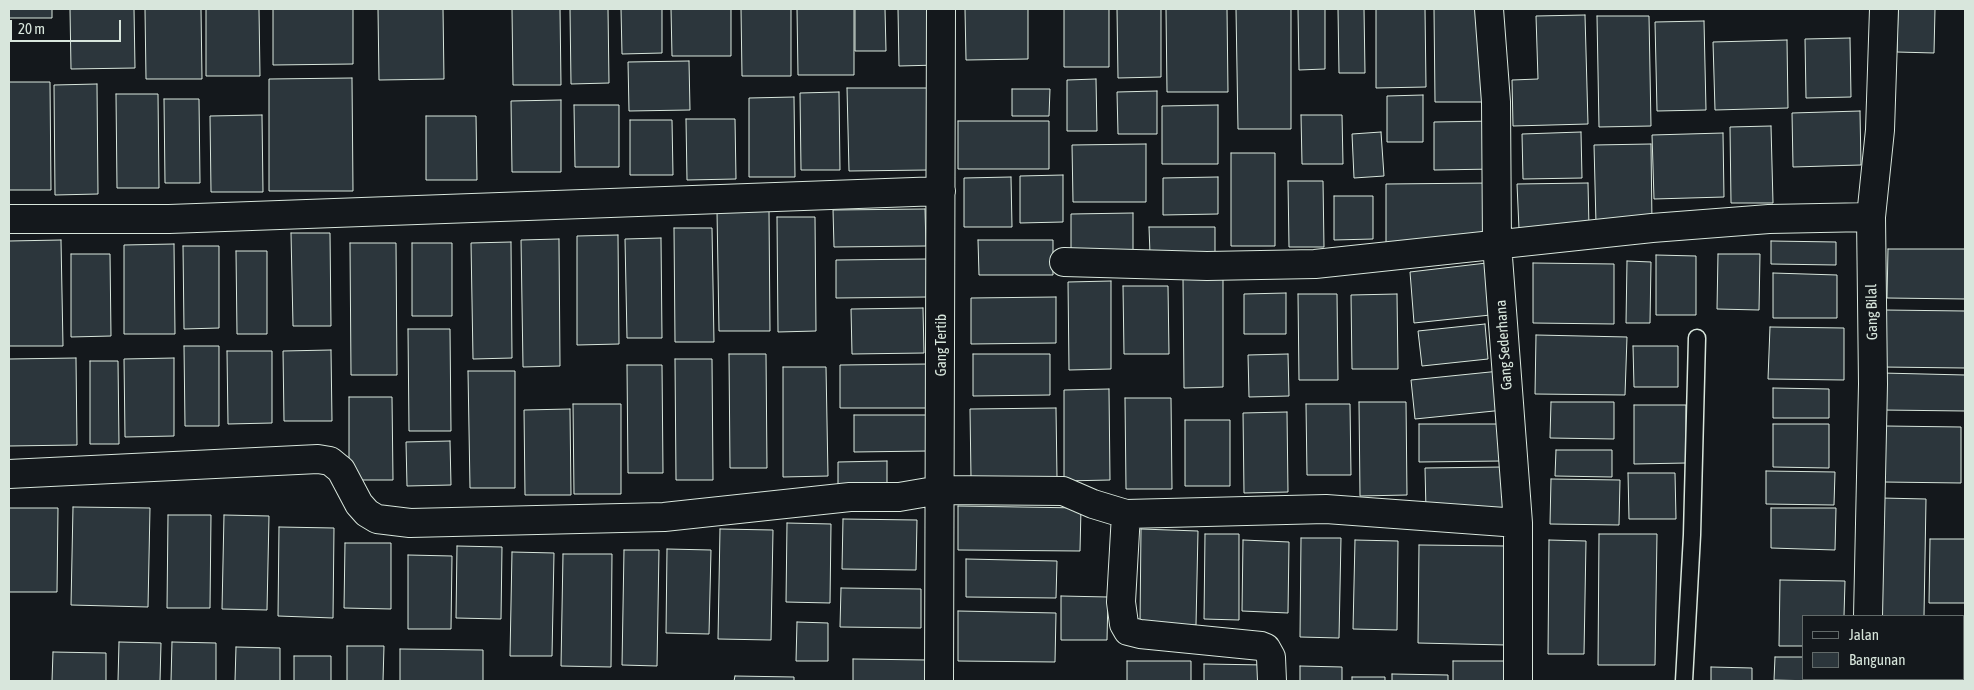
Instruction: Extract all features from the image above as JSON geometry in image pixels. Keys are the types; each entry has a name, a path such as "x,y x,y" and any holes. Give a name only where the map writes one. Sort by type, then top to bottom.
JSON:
{"street":[{"name":"Gang Tertib","path":"939,681 941,9"},
{"name":"Gang Sederhana","path":"1489,9 1496,102 1497,244 1518,522 1518,681"},
{"name":"Gang Bilal","path":"1868,615 1872,384 1871,217 1880,130 1884,9"},
{"path":"9,220 169,220 941,191"},
{"path":"1064,262 1207,266 1315,264 1652,228 1769,219 1871,217"},
{"path":"9,474 318,459 330,461 341,470 358,504 366,513 377,519 410,522 664,517 850,497 898,497 940,490 1063,491 1093,504 1126,514 1326,509 1518,522"},
{"path":"1126,514 1121,602 1124,624 1128,630 1140,634 1261,646 1266,648 1272,657 1272,681"}],"lane":[{"path":"1684,681 1692,535 1697,338"}],"building":[{"path":"9,9 52,9 52,18 9,18"},
{"path":"70,9 134,9 135,68 71,69"},
{"path":"145,9 201,9 202,79 146,79"},
{"path":"206,9 259,9 260,76 206,76"},
{"path":"273,9 353,9 353,64 273,65"},
{"path":"378,9 443,9 444,79 379,80"},
{"path":"512,9 560,9 561,85 513,85"},
{"path":"570,9 608,9 609,83 571,84"},
{"path":"621,9 662,9 662,53 622,54"},
{"path":"671,9 731,9 731,56 672,56"},
{"path":"741,9 791,9 791,76 742,76"},
{"path":"797,9 854,9 854,75 798,75"},
{"path":"855,9 885,9 886,51 855,51"},
{"path":"898,9 938,9 938,65 899,66"},
{"path":"965,9 1028,9 1028,59 966,60"},
{"path":"1064,9 1109,9 1109,67 1064,67"},
{"path":"1117,9 1161,9 1161,77 1118,78"},
{"path":"1166,9 1227,9 1228,92 1167,92"},
{"path":"1236,9 1291,9 1291,129 1238,129"},
{"path":"1298,9 1325,9 1325,69 1299,70"},
{"path":"1338,9 1364,9 1365,73 1339,73"},
{"path":"1376,9 1425,9 1426,87 1376,88"},
{"path":"1434,9 1486,9 1487,102 1435,102"},
{"path":"1898,9 1935,9 1934,53 1897,52"},
{"path":"1585,15 1588,124 1513,126 1512,80 1538,79 1536,16"},
{"path":"1597,16 1649,16 1651,126 1599,127"},
{"path":"1704,21 1706,110 1657,111 1655,22"},
{"path":"1850,38 1851,97 1806,98 1805,39"},
{"path":"1787,40 1788,108 1715,110 1713,42"},
{"path":"689,61 690,110 629,111 628,62"},
{"path":"352,78 353,191 269,191 269,79"},
{"path":"1096,79 1097,131 1067,131 1067,80"},
{"path":"9,82 50,82 51,190 9,190"},
{"path":"97,84 98,194 55,195 54,85"},
{"path":"847,88 929,88 929,170 849,171"},
{"path":"1012,89 1050,89 1049,116 1012,116"},
{"path":"1157,91 1157,134 1118,134 1117,92"},
{"path":"839,92 840,170 801,170 800,93"},
{"path":"116,94 158,94 159,188 117,188"},
{"path":"1423,95 1423,142 1387,142 1387,96"},
{"path":"794,97 795,177 749,177 749,98"},
{"path":"164,99 199,99 200,183 165,183"},
{"path":"561,100 561,172 512,172 511,101"},
{"path":"574,105 619,105 619,167 575,167"},
{"path":"1218,105 1218,164 1162,164 1162,106"},
{"path":"1860,111 1861,165 1793,167 1792,113"},
{"path":"262,115 263,192 211,192 210,116"},
{"path":"1301,115 1342,115 1343,164 1302,164"},
{"path":"426,116 476,116 477,180 426,180"},
{"path":"686,119 735,119 736,179 687,180"},
{"path":"630,120 672,120 673,175 630,175"},
{"path":"958,121 1049,121 1049,169 958,169"},
{"path":"1495,121 1496,169 1434,170 1434,122"},
{"path":"1771,126 1773,203 1731,203 1730,127"},
{"path":"1381,132 1384,176 1354,178 1352,134"},
{"path":"1581,132 1582,178 1523,179 1522,134"},
{"path":"1723,133 1724,197 1654,199 1652,135"},
{"path":"1146,144 1146,202 1073,202 1072,145"},
{"path":"1651,144 1652,223 1596,224 1594,145"},
{"path":"1231,153 1275,153 1275,246 1231,246"},
{"path":"1063,175 1063,222 1020,223 1020,176"},
{"path":"1011,177 1012,227 964,227 964,178"},
{"path":"1218,177 1218,214 1163,215 1163,178"},
{"path":"1288,181 1323,181 1324,247 1289,247"},
{"path":"1491,183 1491,243 1386,244 1386,184"},
{"path":"1588,183 1589,227 1519,229 1517,184"},
{"path":"1334,196 1373,196 1373,239 1334,240"},
{"path":"925,209 926,246 834,247 833,210"},
{"path":"717,211 769,211 770,331 719,331"},
{"path":"1133,213 1133,253 1071,253 1071,214"},
{"path":"777,217 815,217 816,331 778,332"},
{"path":"1149,227 1215,227 1215,253 1150,254"},
{"path":"674,228 712,228 714,342 675,342"},
{"path":"291,233 330,233 331,326 293,326"},
{"path":"618,235 619,344 577,345 577,236"},
{"path":"661,238 662,338 627,338 625,239"},
{"path":"559,239 560,366 523,367 521,240"},
{"path":"61,240 63,346 9,346 9,241"},
{"path":"978,240 1053,240 1053,275 979,275"},
{"path":"1771,241 1836,242 1836,265 1771,264"},
{"path":"511,242 512,358 473,359 471,243"},
{"path":"350,243 396,243 397,375 351,375"},
{"path":"412,243 452,243 452,316 412,316"},
{"path":"174,244 175,334 124,334 124,245"},
{"path":"183,246 219,246 219,328 184,329"},
{"path":"1888,249 1965,249 1965,299 1887,298"},
{"path":"236,251 267,251 267,334 237,334"},
{"path":"71,254 110,254 111,336 71,337"},
{"path":"1718,254 1760,254 1759,310 1717,309"},
{"path":"1656,255 1696,256 1696,315 1656,315"},
{"path":"928,259 928,297 836,298 836,260"},
{"path":"1627,261 1651,262 1650,323 1626,323"},
{"path":"1495,262 1500,314 1414,323 1410,272"},
{"path":"1533,263 1614,264 1614,324 1533,323"},
{"path":"1773,273 1837,275 1837,318 1773,318"},
{"path":"1183,279 1223,279 1223,387 1184,388"},
{"path":"1111,281 1111,369 1069,370 1068,282"},
{"path":"1123,286 1168,286 1169,354 1124,354"},
{"path":"1286,293 1286,334 1244,334 1244,294"},
{"path":"1298,294 1337,294 1338,380 1299,380"},
{"path":"1397,294 1398,369 1352,369 1351,295"},
{"path":"1056,297 1056,343 971,344 971,298"},
{"path":"923,308 924,353 852,354 851,309"},
{"path":"1884,310 1965,311 1965,368 1882,367"},
{"path":"1485,324 1488,359 1422,366 1418,331"},
{"path":"1770,327 1844,328 1844,380 1768,379"},
{"path":"408,329 450,329 451,431 409,431"},
{"path":"1536,335 1627,337 1625,395 1535,394"},
{"path":"184,346 219,346 219,426 185,426"},
{"path":"1633,346 1678,346 1678,387 1634,387"},
{"path":"331,350 332,421 284,421 283,351"},
{"path":"227,351 272,351 272,423 228,424"},
{"path":"729,354 766,354 767,468 730,468"},
{"path":"973,354 1050,354 1050,395 973,396"},
{"path":"1288,354 1289,396 1249,397 1248,355"},
{"path":"76,358 77,445 9,446 9,359"},
{"path":"174,358 174,436 125,437 124,359"},
{"path":"675,359 712,359 713,480 676,480"},
{"path":"90,361 118,361 119,444 90,444"},
{"path":"930,364 930,408 840,408 840,365"},
{"path":"627,365 662,365 663,473 628,473"},
{"path":"783,367 826,367 828,476 783,477"},
{"path":"468,371 515,371 515,488 470,488"},
{"path":"1500,371 1504,410 1415,419 1411,380"},
{"path":"1882,373 1965,375 1965,411 1882,410"},
{"path":"1773,388 1829,389 1829,418 1773,418"},
{"path":"1109,389 1110,480 1064,481 1064,390"},
{"path":"349,397 392,397 393,480 349,480"},
{"path":"1125,398 1171,398 1172,489 1126,489"},
{"path":"1359,402 1406,402 1407,495 1360,496"},
{"path":"1551,402 1614,402 1614,439 1550,438"},
{"path":"573,404 621,404 621,494 574,494"},
{"path":"1306,404 1350,404 1351,475 1307,475"},
{"path":"1634,405 1686,405 1686,463 1634,464"},
{"path":"1056,408 1057,477 971,478 970,409"},
{"path":"570,409 571,495 525,495 524,410"},
{"path":"1287,412 1288,492 1244,493 1243,413"},
{"path":"854,415 928,415 928,451 854,452"},
{"path":"1185,420 1230,420 1230,486 1185,486"},
{"path":"1419,424 1501,424 1501,461 1419,462"},
{"path":"1773,424 1829,424 1829,468 1773,467"},
{"path":"1885,426 1961,427 1961,483 1884,482"},
{"path":"450,441 451,485 407,486 406,442"},
{"path":"1556,450 1612,450 1612,477 1555,476"},
{"path":"887,461 887,488 838,488 838,462"},
{"path":"1503,467 1503,510 1426,511 1425,468"},
{"path":"1766,471 1835,472 1834,505 1766,504"},
{"path":"1628,473 1675,473 1676,519 1629,519"},
{"path":"1551,479 1620,480 1619,525 1550,524"},
{"path":"1881,498 1926,499 1924,615 1880,615"},
{"path":"958,506 1081,508 1080,551 958,550"},
{"path":"73,507 150,508 148,607 71,605"},
{"path":"9,508 58,508 57,592 9,592"},
{"path":"1771,508 1836,508 1835,550 1771,548"},
{"path":"168,515 211,515 210,608 167,608"},
{"path":"224,515 269,516 267,610 222,609"},
{"path":"843,519 917,520 916,570 842,569"},
{"path":"787,523 831,524 830,603 786,602"},
{"path":"279,527 334,528 333,618 278,616"},
{"path":"720,529 773,530 771,640 718,639"},
{"path":"1141,529 1198,531 1196,625 1140,624"},
{"path":"1205,534 1239,534 1239,620 1204,619"},
{"path":"1599,534 1657,534 1655,665 1598,665"},
{"path":"1301,538 1341,538 1339,638 1300,637"},
{"path":"1930,539 1965,539 1965,603 1929,603"},
{"path":"1243,540 1289,542 1288,613 1242,611"},
{"path":"1355,540 1398,541 1397,630 1353,629"},
{"path":"1549,540 1586,541 1584,654 1548,654"},
{"path":"345,543 391,543 391,609 344,608"},
{"path":"1419,545 1507,546 1506,645 1418,643"},
{"path":"457,546 502,547 501,619 456,618"},
{"path":"667,549 711,550 709,634 666,633"},
{"path":"624,550 659,550 657,666 622,665"},
{"path":"512,552 554,553 552,656 510,656"},
{"path":"563,554 612,554 611,667 561,666"},
{"path":"408,555 452,556 451,629 408,629"},
{"path":"966,559 1057,561 1056,598 966,597"},
{"path":"1780,580 1845,581 1844,615 1802,615 1802,646 1779,646"},
{"path":"841,588 921,589 921,628 840,627"},
{"path":"1061,596 1108,597 1107,640 1061,640"},
{"path":"958,611 1056,613 1055,662 958,661"},
{"path":"797,622 828,623 828,661 796,661"},
{"path":"1965,639 1965,681 1942,681 1964,680"},
{"path":"119,642 161,643 160,681 118,681"},
{"path":"172,642 216,643 216,681 171,681"},
{"path":"347,646 384,646 383,681 347,681"},
{"path":"236,647 280,648 280,681 235,681"},
{"path":"400,649 483,650 483,681 400,681"},
{"path":"53,652 106,653 106,681 52,681"},
{"path":"294,656 331,656 331,681 294,681"},
{"path":"1775,657 1802,657 1802,680 1816,681 1774,680"},
{"path":"853,659 928,660 928,681 853,681"},
{"path":"1127,661 1191,661 1191,681 1127,681"},
{"path":"1453,661 1511,661 1511,681 1453,681"},
{"path":"1204,664 1266,665 1266,681 1204,681"},
{"path":"1300,666 1342,667 1342,681 1300,681"},
{"path":"1711,667 1752,668 1752,681 1711,681"},
{"path":"1392,674 1448,675 1448,681 1392,681"},
{"path":"735,676 794,677 794,681 734,681"},
{"path":"1352,677 1385,677 1385,681 1352,681"}]}
